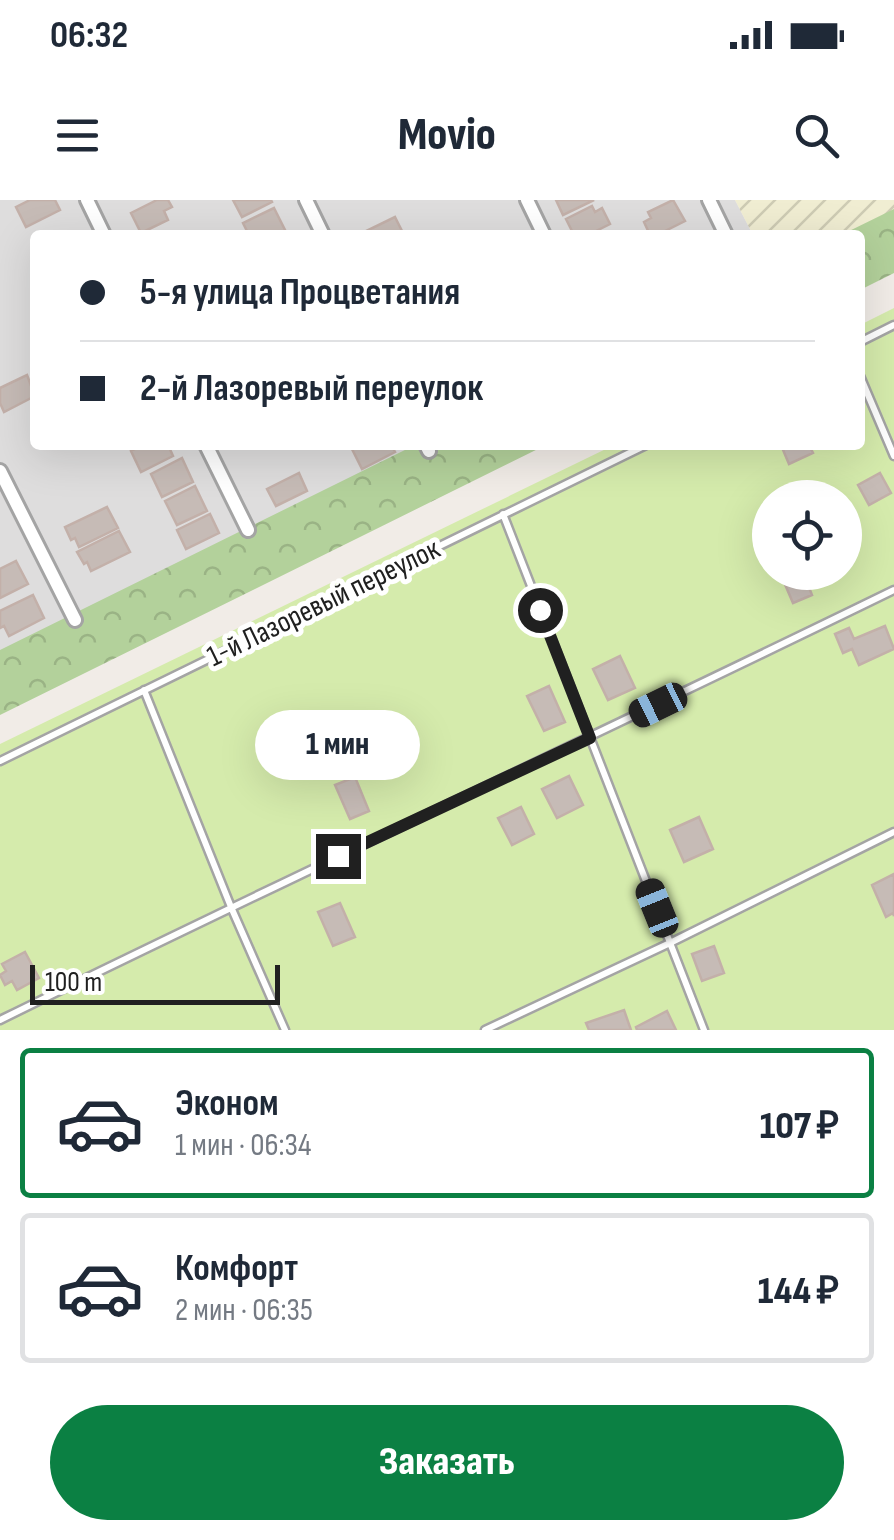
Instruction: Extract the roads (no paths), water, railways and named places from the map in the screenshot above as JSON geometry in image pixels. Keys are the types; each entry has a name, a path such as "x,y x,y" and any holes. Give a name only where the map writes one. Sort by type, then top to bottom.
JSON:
{"street":[{"path":"87,200 102,230"},
{"path":"306,200 321,230"},
{"path":"527,200 542,230"},
{"path":"709,200 724,230"},
{"path":"208,450 248,530"},
{"path":"0,471 74,620"}],"lane":[{"path":"865,340 894,325"},
{"path":"865,388 894,456"},
{"name":"1-й Лазоревый переулок","path":"0,761 636,450"},
{"path":"502,514 704,1030"},
{"path":"0,1020 894,590"},
{"path":"144,690 285,1030"},
{"path":"484,1030 894,832"}]}
